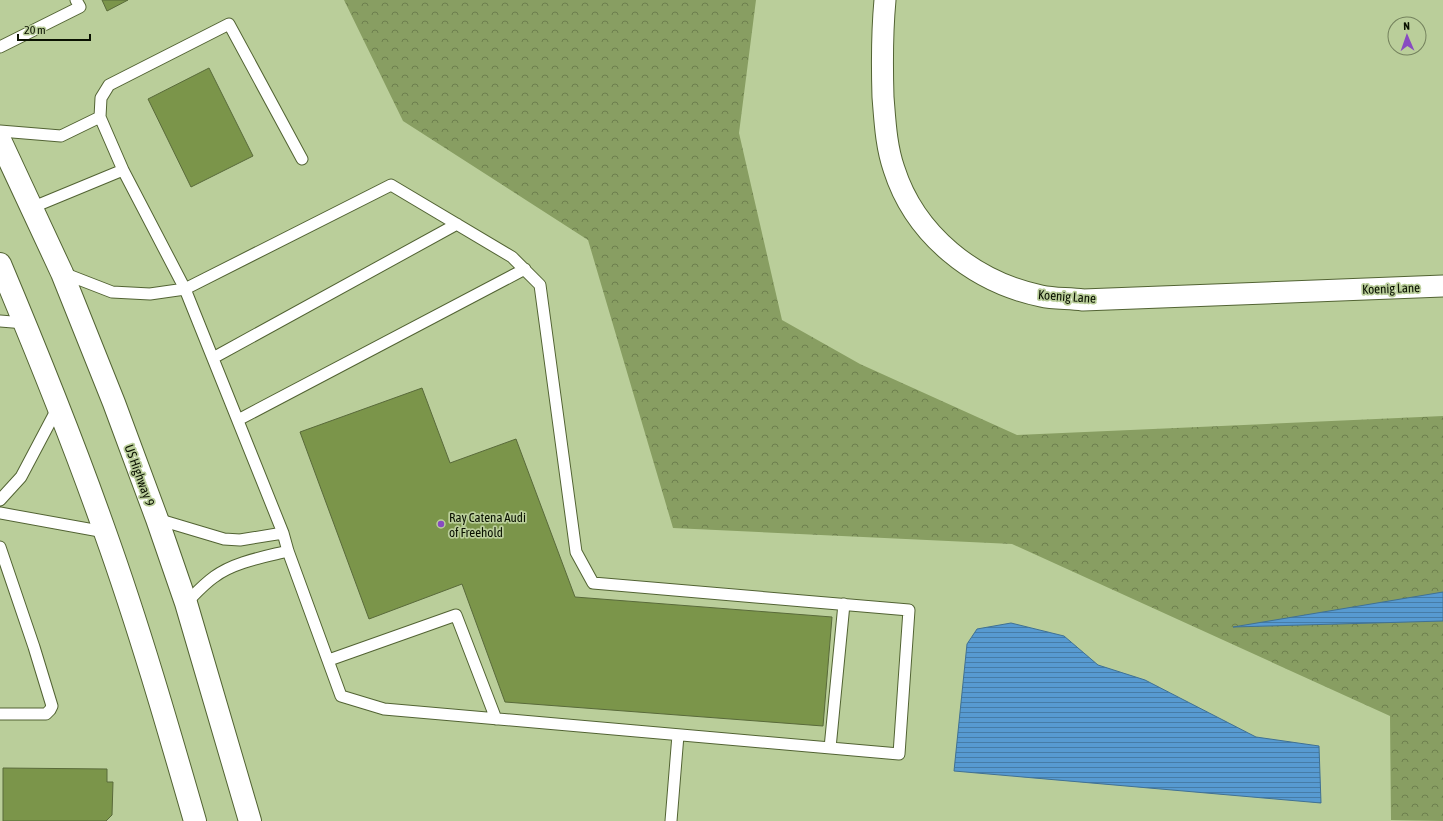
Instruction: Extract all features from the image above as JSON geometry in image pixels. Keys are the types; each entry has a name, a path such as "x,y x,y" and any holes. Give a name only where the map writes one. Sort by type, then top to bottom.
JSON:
{"highway":[{"name":"US Highway 9","path":"0,140 62,273 114,403 157,519 186,603 250,821"},
{"path":"0,264 58,406 105,532 148,660 195,821"}],"street":[{"name":"Koenig Lane","path":"885,0 882,67 885,123 894,169 904,193 919,219 944,248 971,269 1010,287 1029,293 1042,296 1083,300 1443,286"}],"lane":[{"path":"0,47 80,7 76,0"},
{"path":"62,273 112,292 150,294 185,289 391,185 512,257 540,284 576,552 593,583 909,610 899,754 384,709 341,696 288,551 283,533 185,289 123,170 100,117 101,98 109,85 229,24 302,159"},
{"path":"0,131 61,136 100,117"},
{"path":"31,208 123,170"},
{"path":"213,358 457,224"},
{"path":"238,420 525,269"},
{"path":"0,321 25,323"},
{"path":"0,500 21,476 58,406"},
{"path":"0,513 105,532"},
{"path":"157,519 224,539 240,540 283,533"},
{"path":"0,547 34,647 52,706 46,714 0,714"},
{"path":"186,603 214,576 246,562 288,551"},
{"path":"830,748 844,604"},
{"path":"328,660 456,615 496,719"},
{"path":"671,821 678,735"}],"green space":[{"path":"344,0 756,0 739,133 782,320 860,364 1017,435 1443,416 1443,821 1391,820 1390,716 1012,544 673,528 588,240 403,121"}],"water":[{"path":"1443,592 1443,621 1233,627"},
{"path":"1011,623 1064,636 1098,665 1145,680 1256,737 1319,746 1321,803 954,771 967,644 977,629"}],"building":[{"path":"102,0 128,0 107,11"},
{"path":"209,68 253,156 191,187 148,99"},
{"name":"Ray Catena Audi of Freehold","path":"422,388 450,463 516,439 575,597 832,617 823,726 505,702 462,584 369,619 300,432"},
{"path":"3,768 107,769 107,782 113,782 112,815 106,821 3,821"}],"place":[{"name":"Ray Catena Audi of Freehold","path":"441,524"}]}
